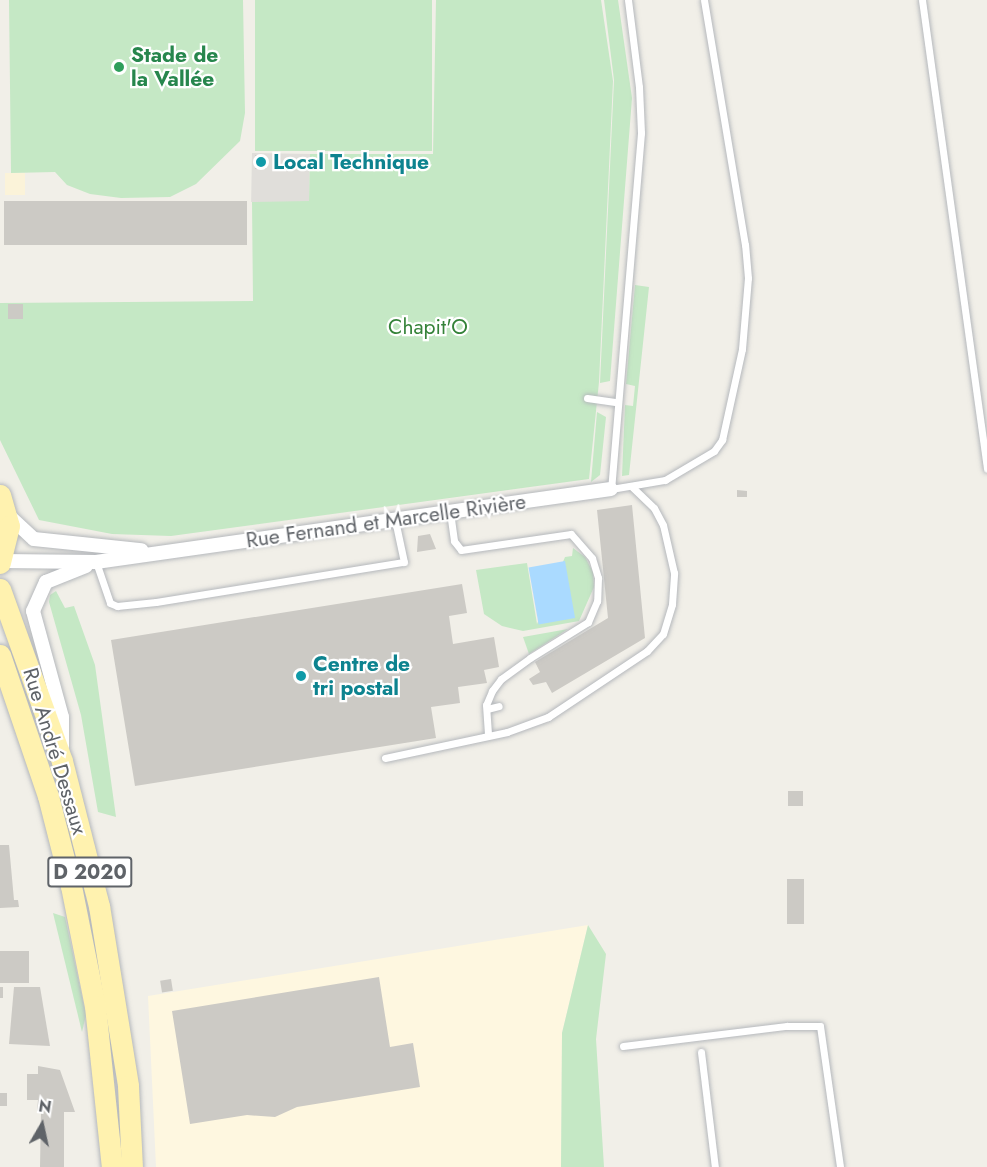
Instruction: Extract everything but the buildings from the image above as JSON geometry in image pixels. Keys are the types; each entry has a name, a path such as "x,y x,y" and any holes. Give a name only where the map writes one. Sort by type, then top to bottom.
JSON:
{"main road":[{"path":"1,562 9,538 4,504"},
{"name":"Rue André Dessaux","path":"0,589 62,761 99,906 128,1086 132,1167"},
{"name":"Rue André Dessaux","path":"0,655 48,796 71,886 95,1006 112,1167"}],"street":[{"name":"Rue Fernand et Marcelle Rivière","path":"1,562 96,562 611,489"},
{"name":"Rue Fernand et Marcelle Rivière","path":"4,504 34,539 161,552"},
{"path":"62,761 62,717 34,618 35,600 55,576 96,562"}],"lane":[{"path":"628,0 639,87 641,133 611,489 665,480 714,451 722,440 742,349 748,278 745,245 704,0"},
{"path":"922,0 987,469"},
{"path":"587,398 617,402"},
{"path":"385,758 507,732 548,717 648,651 663,634 672,604 670,550 654,508 632,487"},
{"path":"450,512 454,541 461,550 571,534 592,558 598,578 597,602 588,622 501,679 488,699 488,735"},
{"path":"96,562 110,603 156,602 404,562 395,520"},
{"path":"487,709 499,705"},
{"path":"623,1046 787,1026 820,1026 840,1167"},
{"path":"701,1052 715,1167"}],"shaded area":[{"path":"252,153 310,154 309,203 251,202"},
{"path":"588,925 562,1033 561,1167 156,1167 148,996"}],"green space":[{"path":"9,0 243,0 245,113 240,141 196,184 170,197 121,198 90,194 67,185 55,172 11,173"},
{"path":"255,0 432,0 432,151 255,151"},
{"name":"Chapit'O","path":"436,0 601,0 613,81 599,382 589,479 171,536 112,534 39,520 0,440 0,303 253,301 252,202 309,201 310,154 433,154"},
{"path":"604,0 618,0 632,98 610,381 600,383 614,80"},
{"path":"635,285 649,287 629,475 622,476 625,405 633,406 635,386 626,384"},
{"path":"597,412 606,417 600,475 591,482"},
{"path":"573,548 585,557 593,572 594,587 579,621 523,631 502,626 484,614 476,570 527,563 537,624 565,557 572,556"},
{"path":"56,591 65,608 74,606 95,665 116,817 98,812 81,715 49,602 50,595"},
{"path":"568,629 529,654 523,637"},
{"path":"53,913 65,917 86,1015 82,1032"},
{"path":"588,925 606,954 596,1039 604,1167 561,1167 562,1033"}],"sand":[{"path":"5,173 25,173 25,195 5,195"}],"water":[{"path":"565,561 575,618 539,625 529,567"}],"place":[{"name":"Stade de la Vallée","path":"119,67"},
{"name":"Local Technique","path":"261,162"},
{"name":"Centre de tri postal","path":"301,676"}]}
